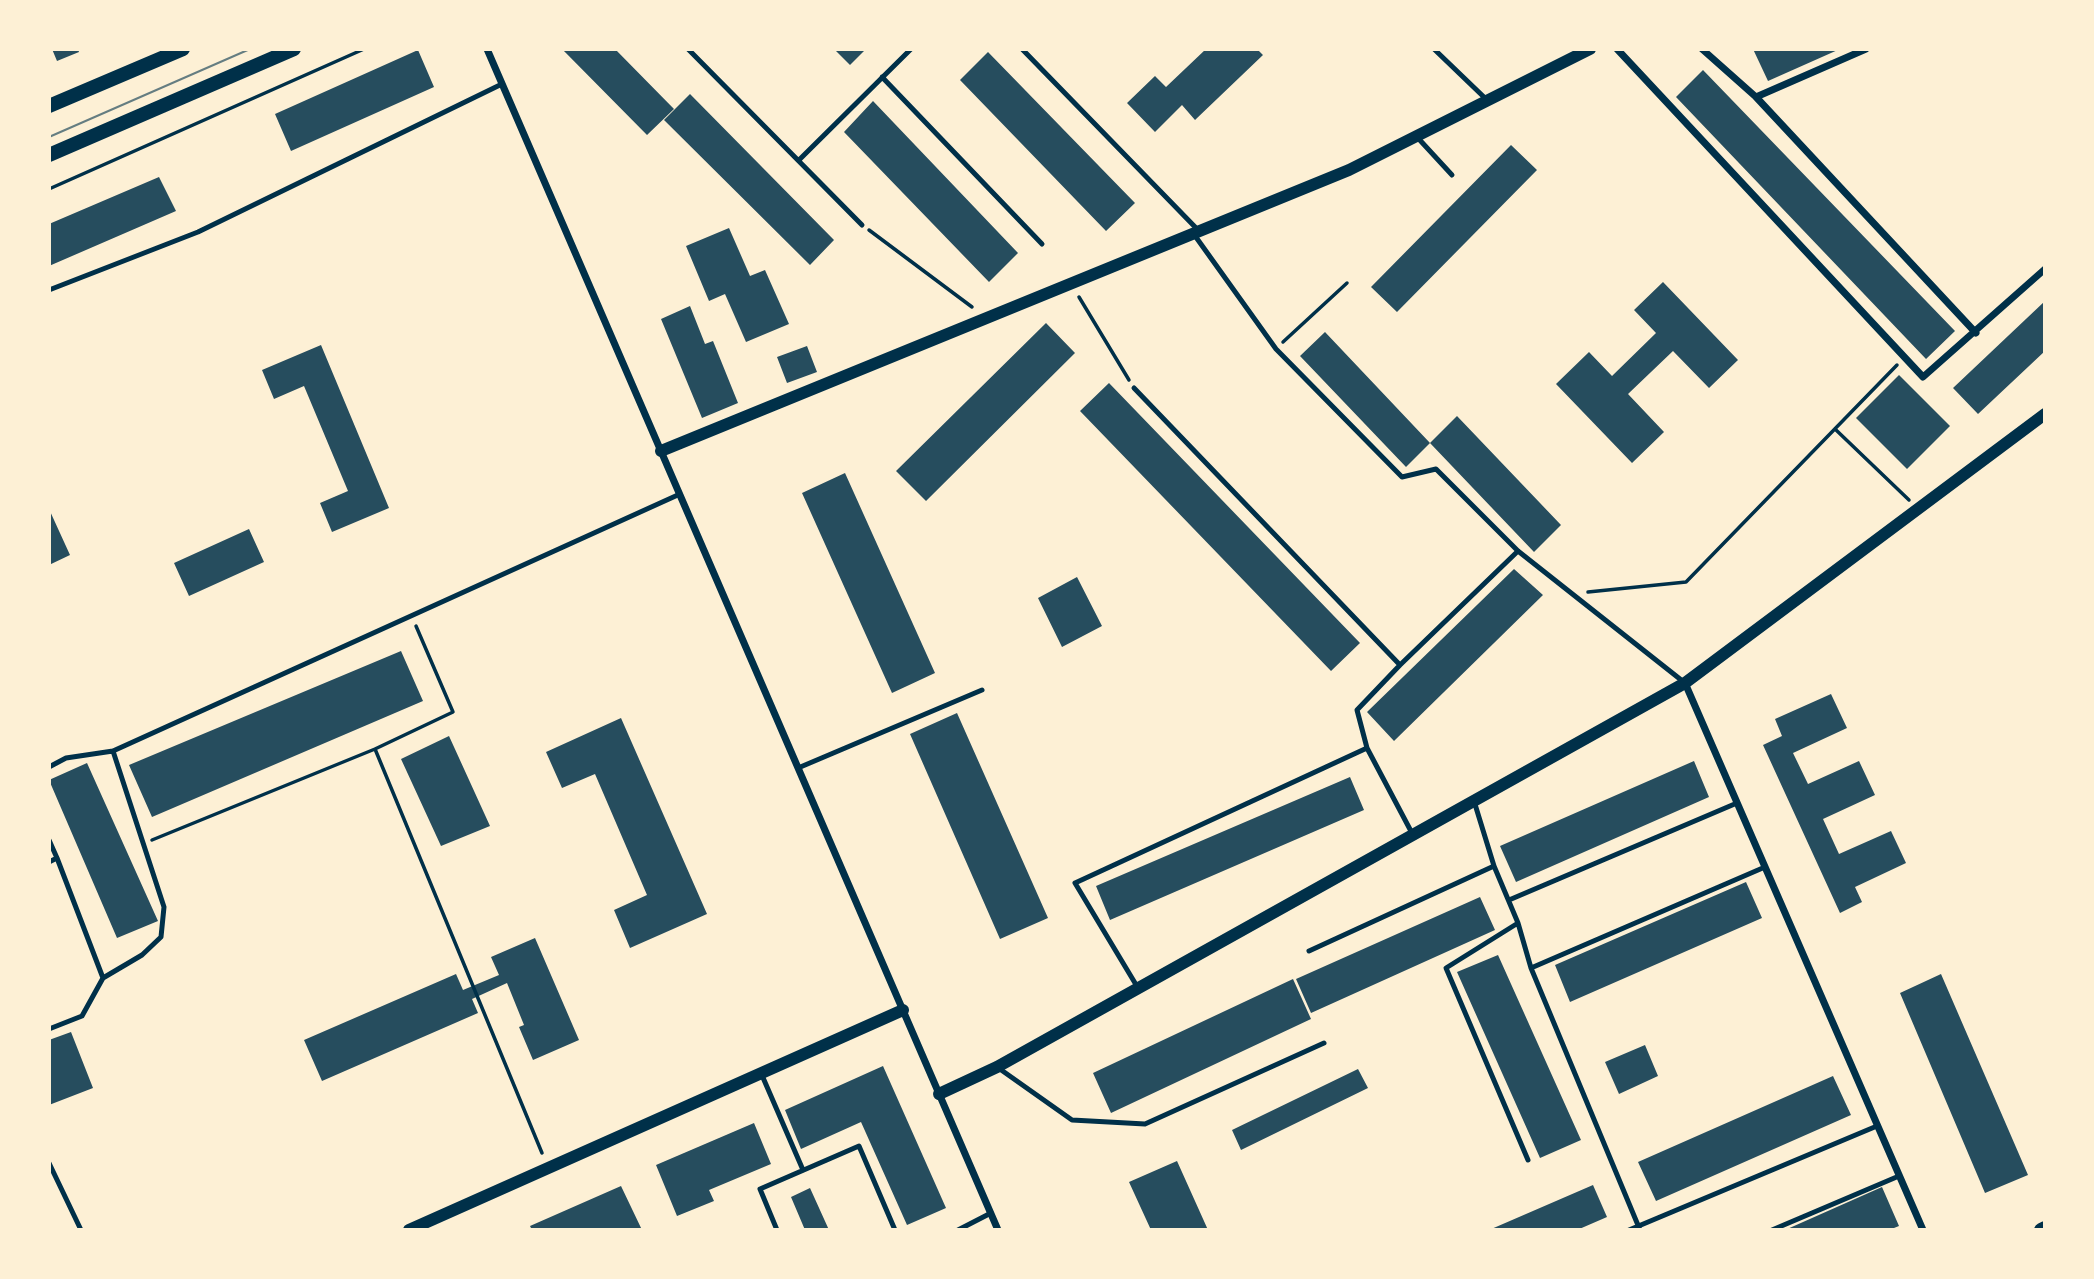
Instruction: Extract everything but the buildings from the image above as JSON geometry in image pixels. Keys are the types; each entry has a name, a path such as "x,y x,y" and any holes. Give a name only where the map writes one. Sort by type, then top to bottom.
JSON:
{"main road":[{"path":"49,106 183,49"},
{"path":"49,155 294,49"}],"street":[{"path":"487,49 998,1230"},
{"path":"661,451 1349,170 1590,49"},
{"path":"1617,49 1923,377 1976,333 2045,269"},
{"path":"1702,49 1756,97 1976,333"},
{"path":"1756,97 1866,49"},
{"path":"939,1094 997,1067 1685,683 2045,414"},
{"path":"1685,683 1923,1230"},
{"path":"410,1230 903,1010"}],"lane":[{"path":"688,49 862,225"},
{"path":"799,160 911,49"},
{"path":"1022,49 1196,232 1276,349 1402,477 1436,469 1518,551 1685,683"},
{"path":"1434,49 1489,102"},
{"path":"882,77 1042,244"},
{"path":"49,290 198,232 502,84"},
{"path":"1417,137 1452,176"},
{"path":"1134,388 1400,665"},
{"path":"49,767 66,758 113,751 680,494"},
{"path":"1413,835 1367,748 1357,710 1518,551"},
{"path":"798,768 982,690"},
{"path":"1138,988 1075,883 1367,748"},
{"path":"49,1029 82,1016 103,978 142,955 161,937 163,907 113,751"},
{"path":"1474,801 1494,866 1518,923 1531,968 1639,1228"},
{"path":"1509,900 1737,803"},
{"path":"49,840 103,978"},
{"path":"49,862 57,858"},
{"path":"1309,951 1494,866"},
{"path":"1531,968 1765,867"},
{"path":"1518,923 1446,968 1528,1160"},
{"path":"997,1067 1072,1119 1145,1124 1324,1043"},
{"path":"761,1073 803,1170"},
{"path":"1629,1230 1877,1126"},
{"path":"777,1230 760,1189 859,1146 895,1230"},
{"path":"49,1163 81,1230"},
{"path":"1772,1230 1899,1176"},
{"path":"958,1230 991,1213"}],"path":[{"path":"49,189 364,49"},
{"path":"862,225 986,318"},
{"path":"1071,283 1134,388"},
{"path":"1276,349 1347,283"},
{"path":"1572,594 1686,582 1904,357"},
{"path":"1835,429 1918,509"},
{"path":"143,844 374,749 453,712 411,616"},
{"path":"374,749 548,1168"}],"tram line":[{"path":"49,137 250,49"}]}
